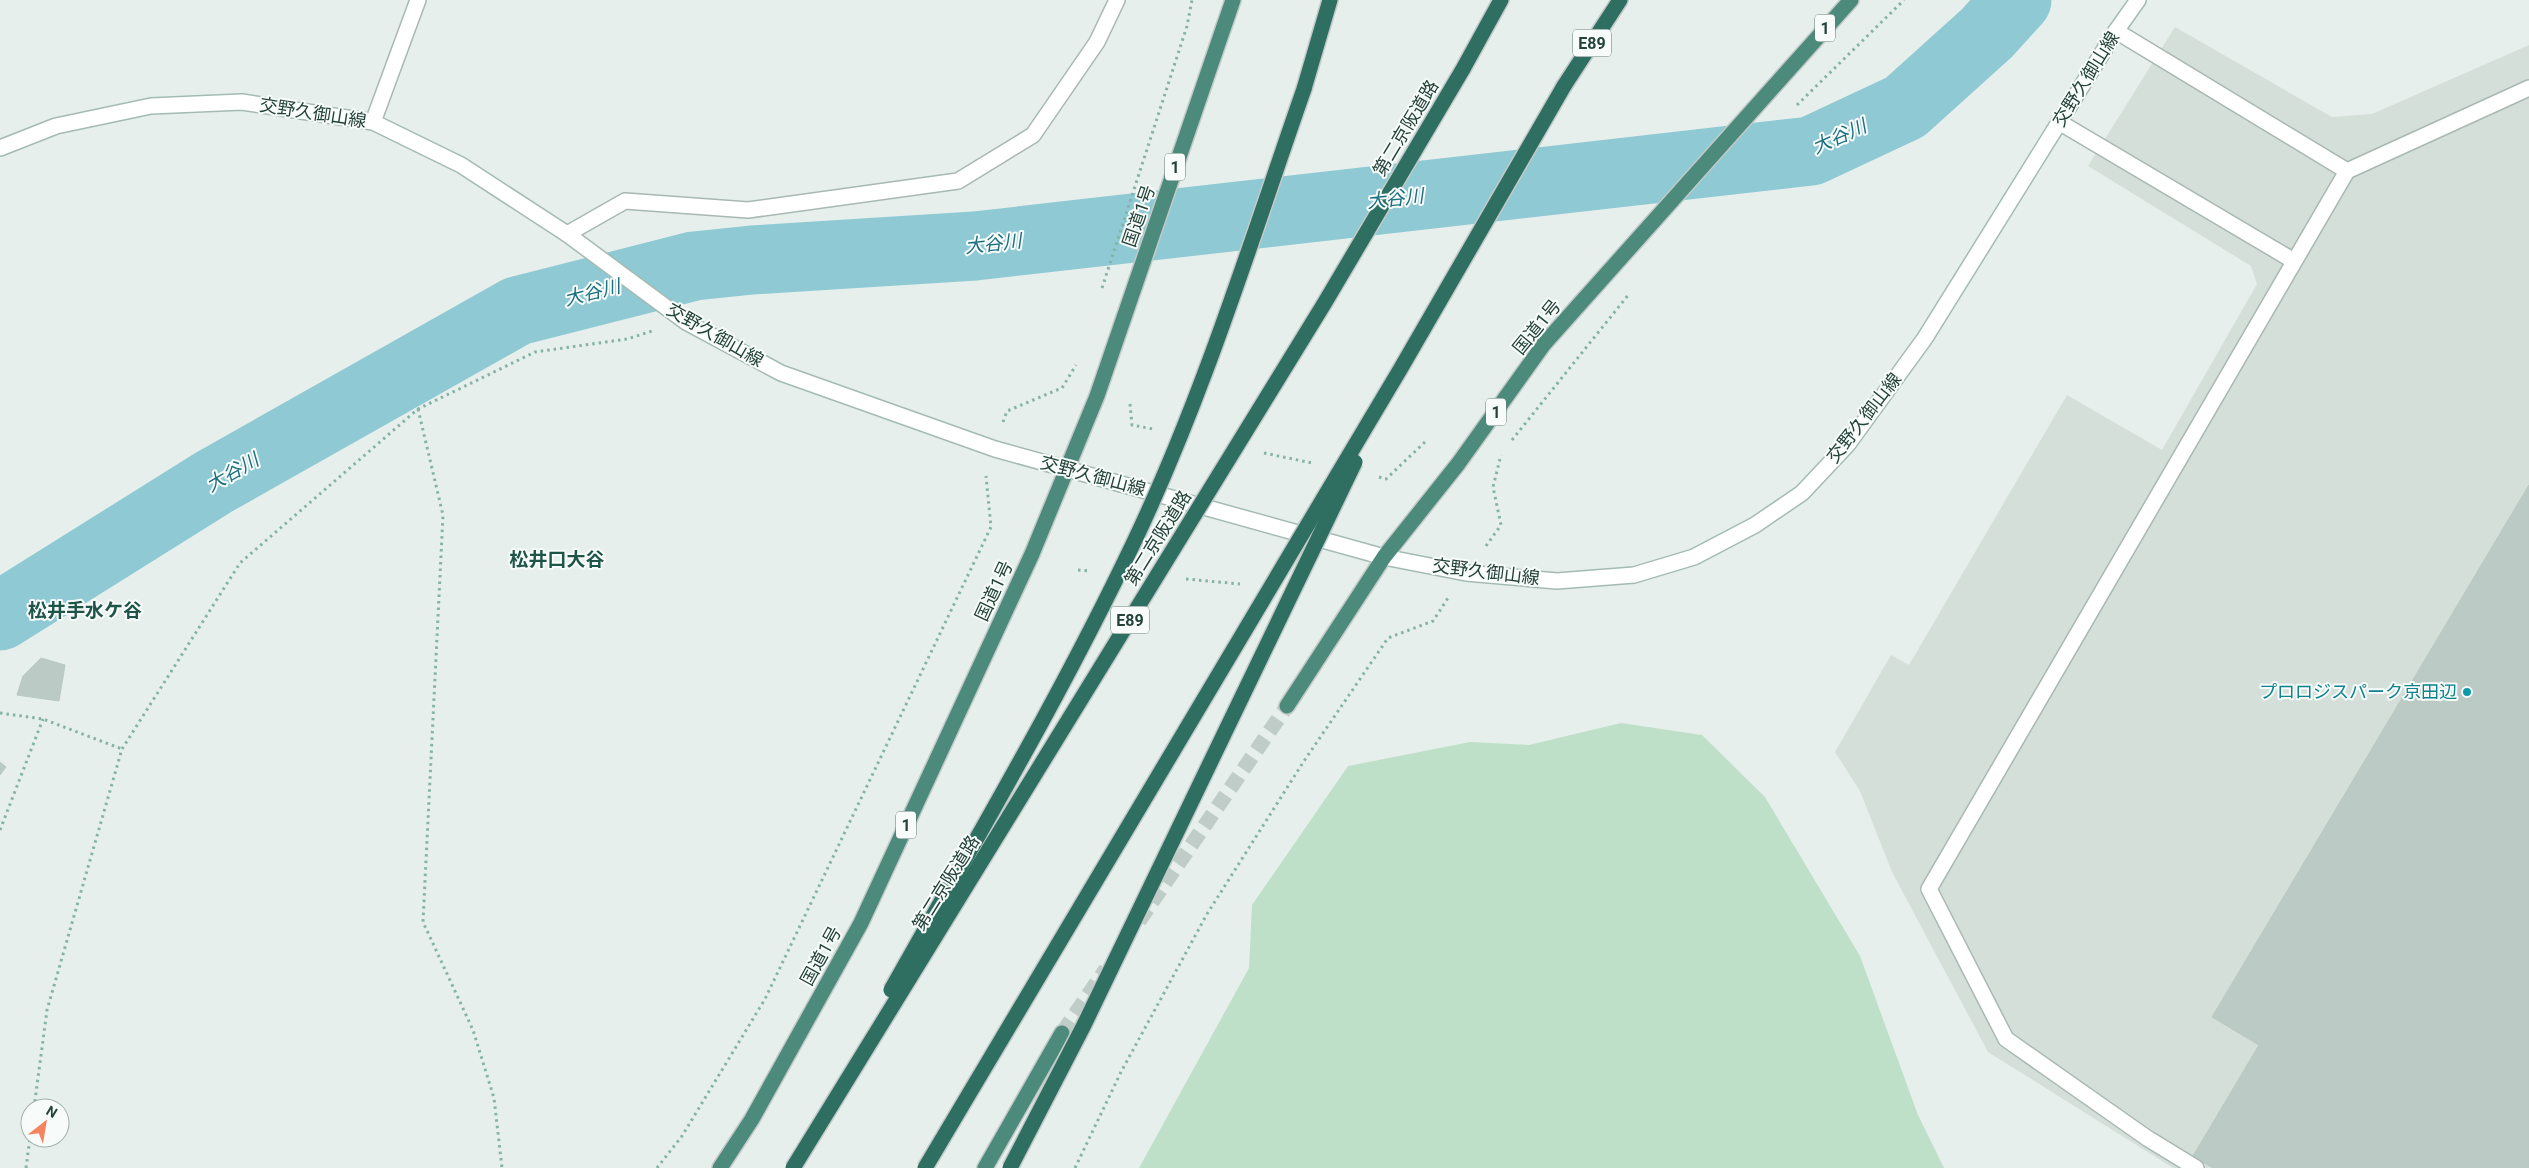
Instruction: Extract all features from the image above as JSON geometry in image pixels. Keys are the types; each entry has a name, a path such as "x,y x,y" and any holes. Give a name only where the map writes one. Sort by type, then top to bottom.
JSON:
{"highway":[{"name":"国道1号","path":"720,1168 752,1119 861,924 1032,554 1097,396 1233,0"},
{"path":"792,1168 1078,655 1135,541 1189,416 1304,89 1330,0"},
{"name":"国道1号","path":"1287,706 1384,557 1458,464 1544,344 1799,56 1851,0"},
{"name":"E89","path":"925,1168 1401,368 1564,86 1620,1"},
{"name":"第二京阪道路","path":"792,1168 1324,304 1463,69 1498,4"},
{"path":"1010,1168 1084,1025 1401,368"},
{"path":"985,1168 1062,1033"}],"main road":[{"path":"373,122 418,0"},
{"path":"566,234 625,201 748,210 958,181 1033,135 1097,42 1117,0"},
{"name":"交野久御山線","path":"0,148 56,126 151,106 242,102 373,122 461,165 566,234 686,322 781,373 995,449 1384,557 1466,573 1558,581 1634,575 1694,557 1755,525 1802,492 1848,444 1924,338 2058,122 2138,0"},
{"path":"2116,31 2346,171"},
{"path":"2196,1168 2147,1138 2006,1039 1928,889 2346,171 2529,88"},
{"path":"2058,122 2294,261"}],"path":[{"path":"1100,296 1187,26 1192,0"},
{"path":"1792,110 1904,0"},
{"path":"1075,1168 1121,1072 1207,914 1304,761 1388,638 1433,620 1501,525 1493,487 1500,456 1633,289"},
{"path":"35,1098 47,1010 122,749 240,562 418,409 535,352 627,338 686,322"},
{"path":"1007,411 1062,388 1078,361"},
{"path":"1130,404 1132,425 1160,431"},
{"path":"418,409 443,514 423,922 473,1030 494,1098 502,1168"},
{"path":"1377,477 1386,479 1425,442"},
{"path":"1254,451 1320,465"},
{"path":"656,1168 682,1136 765,999 991,527 985,478"},
{"path":"1078,570 1098,572"},
{"path":"1177,578 1247,584"},
{"path":"0,713 43,719 122,749"},
{"path":"0,830 43,719"},
{"path":"26,1168 29,1148"}],"shaded area":[{"name":"プロロジスパーク京田辺","path":"2175,27 2332,117 2372,114 2529,45 2529,1168 2173,1168 1988,1052 1892,872 1860,791 1835,752 1891,655 1909,665 2067,395 2162,450 2257,284 2251,266 2088,166"}],"green space":[{"path":"1621,723 1702,735 1765,797 1860,956 1918,1115 1944,1168 1139,1168 1249,968 1252,905 1348,766 1470,742 1529,745"}],"building":[{"name":"プロロジスパーク京田辺","path":"2529,485 2529,1168 2213,1168 2193,1156 2259,1045 2212,1017"},
{"path":"41,658 65,665 59,701 17,695 23,676"},
{"path":"0,762 6,767 0,775"}],"waterway":[{"name":"大谷川","path":"0,616 214,482 517,311 694,266 752,260 975,246 1811,151 1905,107 1987,33 2017,0"}],"tunnel":[{"path":"1139,921 1287,706"},
{"path":"1062,1033 1106,969"}],"place":[{"name":"プロロジスパーク京田辺","path":"2467,692"}],"district":[{"name":"松井口大谷","path":"557,559"},
{"name":"松井手水ケ谷","path":"85,610"}]}
